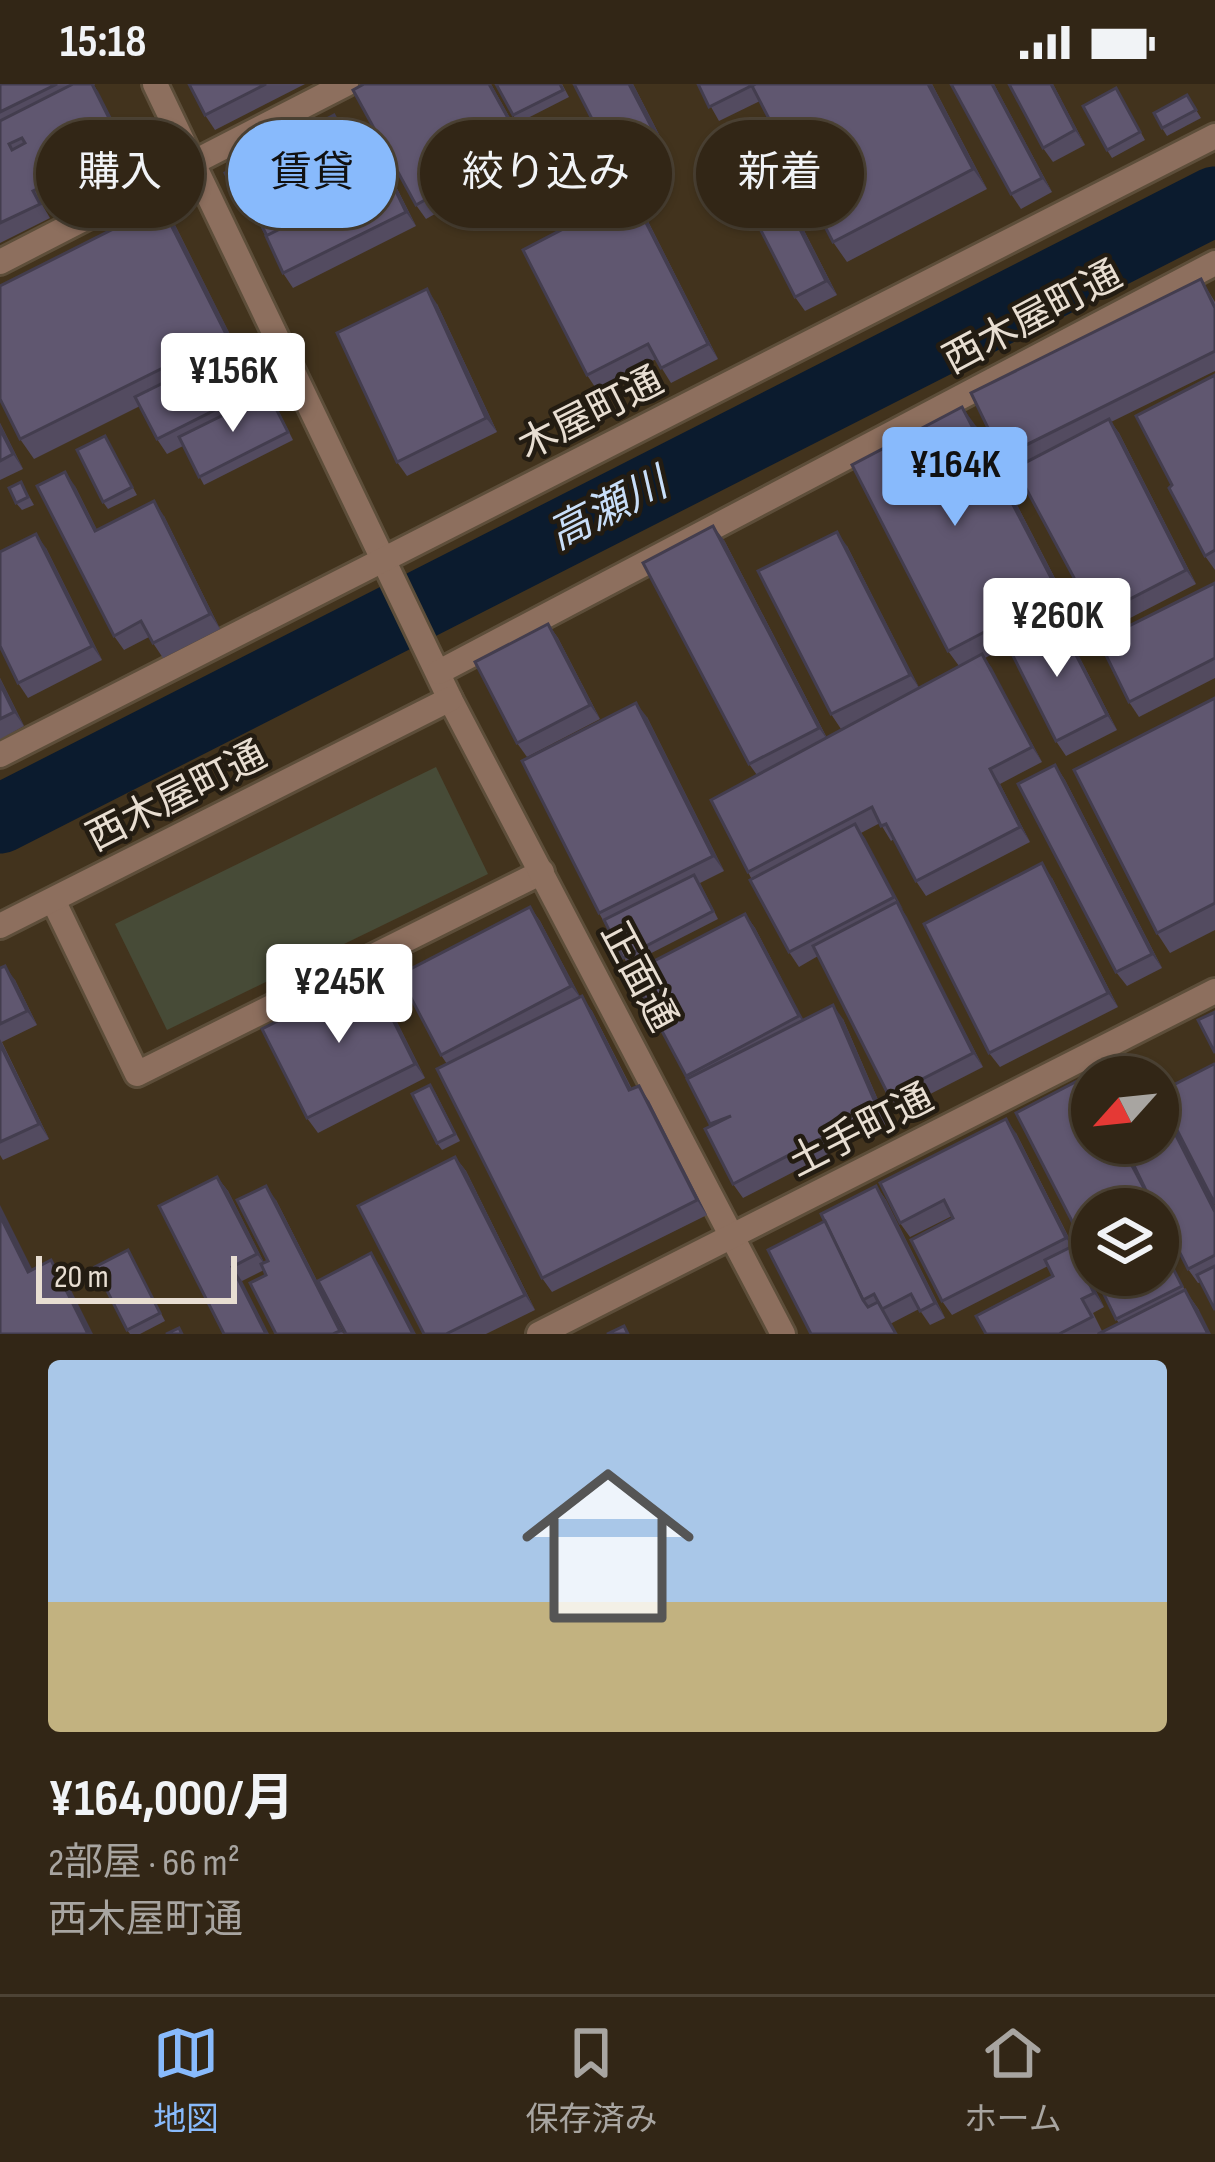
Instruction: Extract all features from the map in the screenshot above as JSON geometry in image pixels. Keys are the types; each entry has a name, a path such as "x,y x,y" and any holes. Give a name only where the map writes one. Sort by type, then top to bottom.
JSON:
{"street":[{"path":"155,84 173,120"},
{"path":"204,157 346,84"},
{"name":"木屋町通","path":"0,755 1215,136"},
{"path":"204,183 385,559"},
{"path":"0,262 66,228"},
{"name":"西木屋町通","path":"435,662 1215,263"},
{"name":"正面通","path":"385,559 451,699 783,1334"},
{"name":"西木屋町通","path":"0,926 451,699"},
{"path":"53,900 137,1074 542,872"},
{"name":"土手町通","path":"539,1334 1215,991"}],"green space":[{"path":"436,767 488,874 167,1030 115,924"}],"building":[{"path":"0,84 57,84 0,112"},
{"path":"73,84 92,84 110,120 36,120 36,206 0,223 0,121","holes":["22,138 25,143 12,150 9,144"]},
{"path":"189,84 266,84 205,115"},
{"path":"364,84 489,84 509,120 420,120 420,203 416,205 396,168 396,120 369,120 353,90"},
{"path":"496,84 560,84 563,90 513,115"},
{"path":"574,84 629,84 648,120 593,120"},
{"path":"698,84 755,84 709,107"},
{"path":"928,84 973,169 864,226 864,120 770,120 752,86"},
{"path":"951,84 992,84 1042,178 1011,194"},
{"path":"1009,84 1051,84 1075,130 1043,148"},
{"path":"1116,88 1140,132 1107,150 1083,106"},
{"path":"1187,95 1196,110 1162,128 1154,113"},
{"path":"396,191 406,212 396,217"},
{"path":"115,228 173,228 227,336 20,439 0,399 0,286"},
{"path":"282,228 374,228 283,273 266,236"},
{"path":"565,228 649,228 708,344 661,368 648,344 587,375 523,250"},
{"path":"760,228 799,228 826,281 795,297"},
{"path":"826,228 860,228 833,242"},
{"path":"1201,279 1215,308 1215,351 1002,457 971,393"},
{"path":"427,289 486,418 397,462 337,333"},
{"path":"242,344 263,386 157,439 135,397"},
{"path":"1215,375 1215,550 1205,556 1136,416"},
{"path":"268,393 288,432 199,477 179,437"},
{"path":"962,407 1059,593 948,651 852,465"},
{"path":"1109,419 1186,570 1095,617 1015,468"},
{"path":"0,429 13,454 0,461"},
{"path":"105,436 132,487 103,502 77,450"},
{"path":"65,472 95,531 154,501 210,614 153,643 141,621 114,636 37,486"},
{"path":"21,482 28,497 16,503 9,488"},
{"path":"713,526 819,728 749,764 643,563"},
{"path":"837,532 910,675 831,714 758,571"},
{"path":"36,534 92,646 18,683 0,646 0,552"},
{"path":"1215,583 1215,658 1129,702 1099,641"},
{"path":"1057,618 1107,715 1056,741 1007,644"},
{"path":"548,624 590,705 517,743 475,662"},
{"path":"982,654 1032,747 990,769 1020,827 916,881 872,807 748,872 711,800"},
{"path":"0,684 14,712 0,719"},
{"path":"1215,698 1215,903 1157,933 1074,770"},
{"path":"636,703 713,856 599,913 522,761"},
{"path":"1055,765 1152,954 1116,972 1018,784"},
{"path":"855,824 894,897 789,952 750,880"},
{"path":"1042,863 1108,993 989,1053 924,924"},
{"path":"694,875 713,911 623,958 604,920"},
{"path":"897,902 973,1053 889,1096 813,946"},
{"path":"530,907 571,986 441,1055 399,975"},
{"path":"745,914 799,1016 686,1076 631,973"},
{"path":"5,966 27,1011 0,1024 0,968"},
{"path":"370,974 415,1064 307,1118 262,1029"},
{"path":"582,996 629,1090 639,1086 697,1200 542,1278 437,1069"},
{"path":"833,1005 878,1109 733,1184 705,1129 731,1116 710,1124 687,1079"},
{"path":"1215,1012 1215,1053 1198,1020"},
{"path":"0,1044 39,1124 0,1142"},
{"path":"1215,1065 1215,1204 1179,1134 1179,1082"},
{"path":"1071,1084 1071,1164 1131,1164 1144,1188 1071,1188 1071,1219 1016,1113"},
{"path":"430,1085 455,1134 437,1143 412,1094"},
{"path":"1006,1119 1066,1238 942,1301 911,1240 953,1218 944,1200 900,1223 880,1183"},
{"path":"1179,1141 1215,1212 1215,1255 1188,1269 1179,1251 1179,1188 1145,1188 1133,1164 1179,1164"},
{"path":"455,1157 525,1295 446,1334 424,1334 358,1206"},
{"path":"217,1177 257,1254 232,1267 266,1334 224,1334 159,1206"},
{"path":"266,1186 340,1331 276,1334 250,1283 266,1275 261,1264 268,1261 237,1200"},
{"path":"876,1186 935,1303 920,1311 911,1294 882,1309 874,1294 863,1300 821,1214"},
{"path":"0,1216 28,1272 51,1260 88,1334 0,1334"},
{"path":"825,1221 863,1300 868,1307 878,1302 896,1334 811,1334 768,1250"},
{"path":"1071,1247 1071,1296 1088,1296 1082,1299 1092,1317 1059,1334 986,1334 976,1316 1053,1276 1045,1260"},
{"path":"128,1250 160,1313 127,1330 95,1267"},
{"path":"371,1253 413,1334 346,1334 318,1281"},
{"path":"1215,1266 1215,1310 1197,1275"},
{"path":"1185,1290 1208,1334 1098,1334 1179,1296"},
{"path":"1105,1296 1162,1296 1116,1319"}],"waterway":[{"name":"高瀬川","path":"0,819 1215,201"}]}
